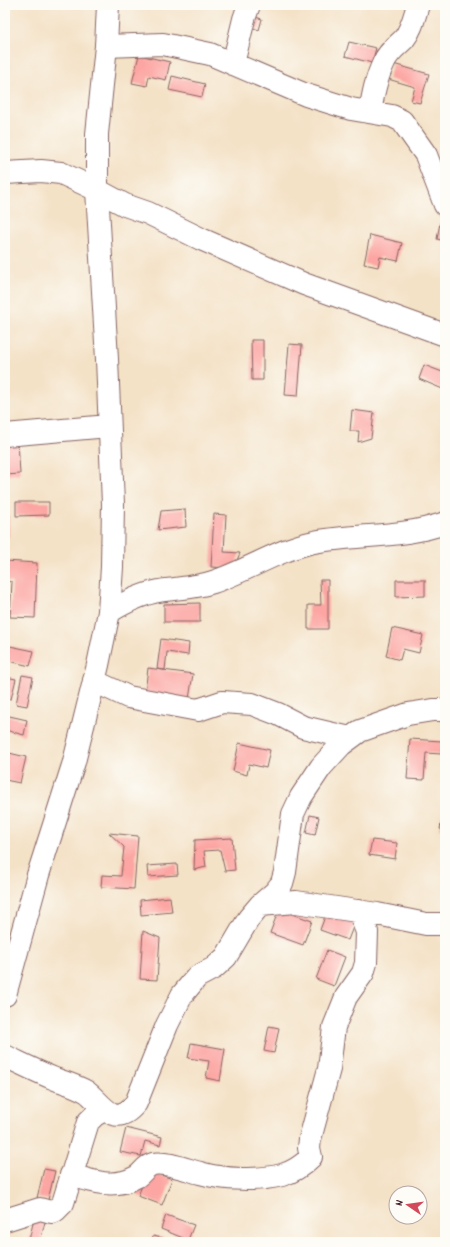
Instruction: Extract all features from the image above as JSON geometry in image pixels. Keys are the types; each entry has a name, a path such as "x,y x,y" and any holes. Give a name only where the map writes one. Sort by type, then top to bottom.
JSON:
{"street":[{"path":"5,996 8,961 38,875 74,762 109,612 112,567 113,504 97,190 97,134 106,46 108,5"},
{"path":"234,64 244,19 249,5"},
{"path":"370,112 376,82 384,61 392,49 404,39 410,31 418,5"},
{"path":"106,46 163,44 210,54 306,95 351,109 392,116 402,121 408,127 426,155 445,205"},
{"path":"5,173 42,171 61,173 125,205 148,213 304,284 445,335"},
{"path":"5,436 109,426"},
{"path":"109,612 128,601 158,591 210,583 237,574 294,547 315,542 427,529 445,523"},
{"path":"94,681 128,697 198,710 222,702 252,704 278,714 303,727 350,738"},
{"path":"5,1056 86,1092 98,1101 105,1110 113,1114 128,1112 136,1103 167,1025 182,995 197,977 214,968 226,957 249,918 282,883 285,872 293,814 300,797 321,767 341,745 360,731 408,714 433,710 445,710"},
{"path":"260,905 296,902 359,911 426,924 445,924"},
{"path":"71,1175 91,1182 106,1184 121,1183 138,1177 145,1169 153,1164 172,1165 205,1175 262,1179 283,1174 302,1165 311,1158 309,1148 310,1139 329,1069 334,1028 346,997 363,973 366,963 367,932 359,911"},
{"path":"5,1220 32,1212 37,1209 51,1212 58,1210 64,1203 71,1175 88,1122 95,1115 105,1110"}],"building":[{"path":"248,15 262,19 259,30 245,25"},
{"path":"349,42 376,48 372,63 345,56"},
{"path":"139,55 170,62 166,80 149,76 147,86 132,83"},
{"path":"393,64 429,74 420,103 411,101 415,87 388,79"},
{"path":"172,76 205,84 202,97 169,90"},
{"path":"440,223 445,224 445,241 437,239"},
{"path":"370,235 402,243 398,261 380,257 378,267 364,264"},
{"path":"251,340 263,340 263,380 252,380"},
{"path":"289,344 302,345 298,396 285,395"},
{"path":"424,365 445,373 445,390 419,379"},
{"path":"352,410 374,413 371,438 358,442 359,431 350,431"},
{"path":"18,441 20,474 5,475 5,442"},
{"path":"16,502 49,502 49,515 16,516"},
{"path":"185,509 186,527 158,530 161,511"},
{"path":"214,514 226,515 224,552 240,553 234,568 211,567"},
{"path":"5,515 9,515 9,537 5,537"},
{"path":"5,561 37,563 35,618 10,617 12,582 5,581"},
{"path":"320,580 328,580 328,629 308,629 308,605 321,605"},
{"path":"396,580 425,580 425,596 396,597"},
{"path":"200,603 200,622 164,622 164,604"},
{"path":"392,628 423,635 419,653 403,649 400,660 386,656"},
{"path":"161,639 189,643 188,655 167,652 165,670 157,669"},
{"path":"5,645 34,651 30,666 5,660"},
{"path":"148,668 193,674 189,699 145,693"},
{"path":"22,675 33,677 27,706 16,704"},
{"path":"5,677 16,679 11,699 5,698"},
{"path":"5,715 27,720 24,735 5,730"},
{"path":"410,739 442,741 441,754 426,753 424,780 407,779"},
{"path":"239,743 270,750 266,768 249,764 247,775 233,771"},
{"path":"5,752 26,757 20,783 5,780"},
{"path":"445,810 445,830 440,829"},
{"path":"310,815 319,817 315,835 306,833"},
{"path":"109,833 138,836 134,889 101,887 102,875 121,876 124,847"},
{"path":"232,838 235,870 225,871 220,850 204,851 206,867 194,870 195,840"},
{"path":"372,840 397,843 395,859 369,855"},
{"path":"177,864 178,875 148,877 147,866"},
{"path":"170,897 172,912 141,915 140,900"},
{"path":"279,909 312,921 303,945 270,933"},
{"path":"327,911 355,922 348,940 320,930"},
{"path":"143,931 160,938 157,980 140,979"},
{"path":"327,950 345,957 334,986 316,979"},
{"path":"269,1026 279,1028 274,1053 264,1051"},
{"path":"191,1043 225,1049 220,1081 206,1078 209,1061 188,1058"},
{"path":"126,1128 162,1137 160,1145 145,1141 141,1156 120,1152"},
{"path":"44,1169 55,1171 48,1200 37,1198"},
{"path":"148,1170 172,1179 162,1205 138,1196"},
{"path":"36,1211 47,1214 40,1242 29,1240"},
{"path":"166,1215 194,1225 188,1240 161,1229"},
{"path":"153,1236 163,1238 162,1242 152,1242"}]}
